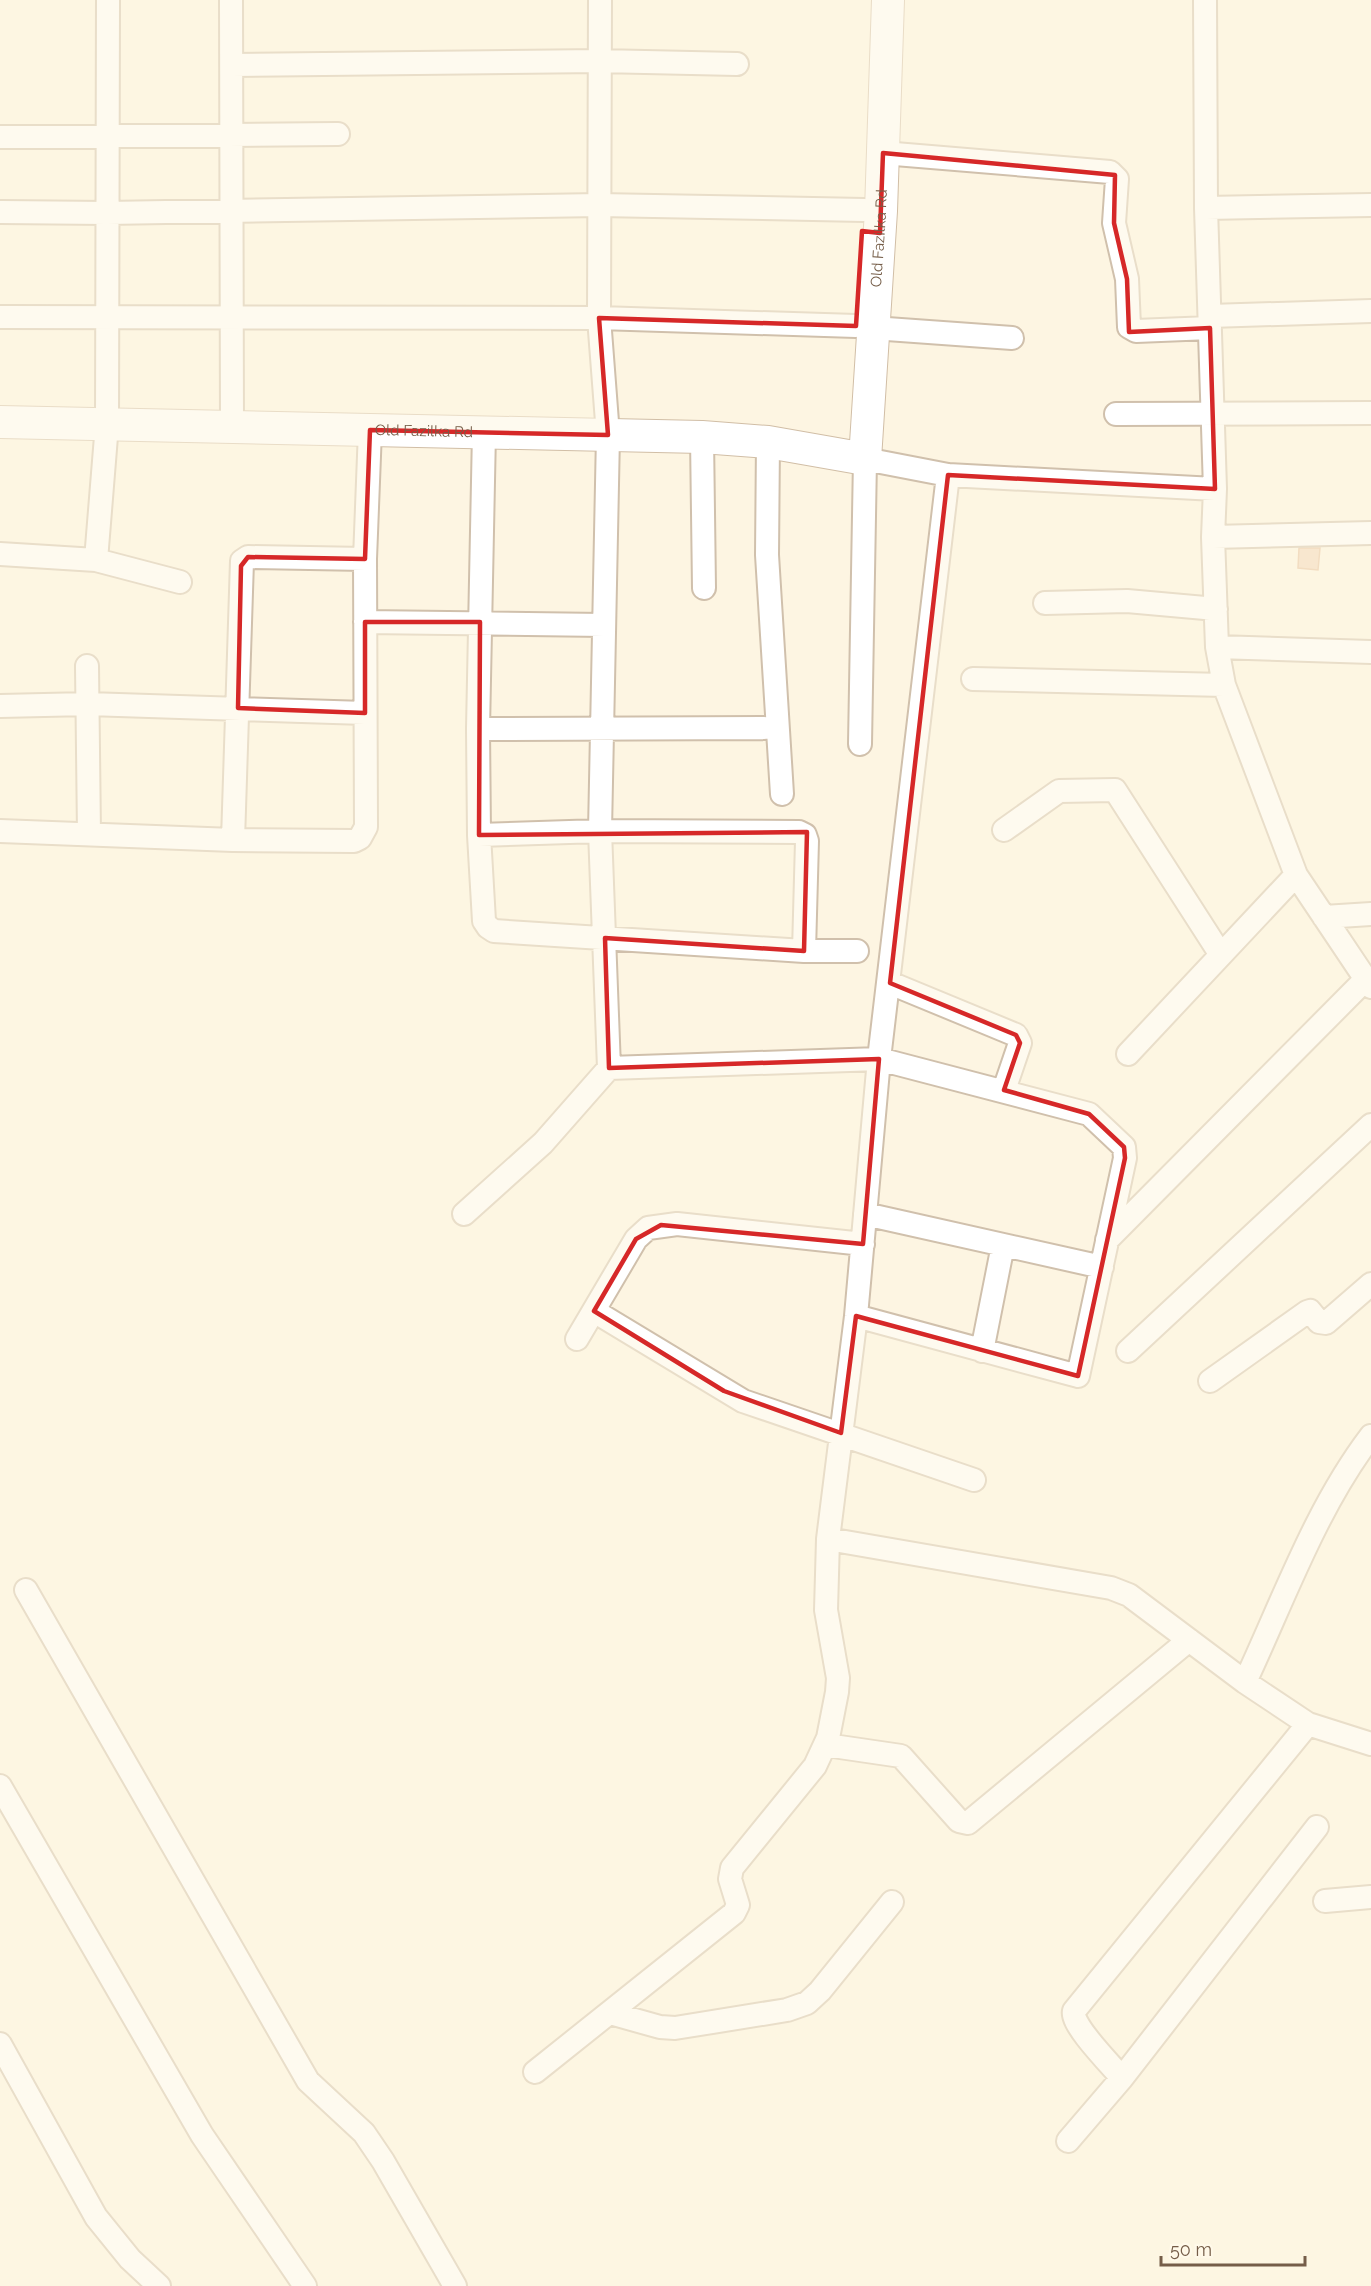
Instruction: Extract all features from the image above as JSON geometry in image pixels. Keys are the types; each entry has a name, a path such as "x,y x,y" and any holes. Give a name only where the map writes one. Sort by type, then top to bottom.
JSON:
{"main road":[{"name":"Old Fazilka Rd","path":"0,422 702,437 768,442 857,458 869,224 873,0"},
{"name":"Old Fazilka Rd","path":"869,224 883,153 888,0"}],"street":[{"path":"96,560 107,424 108,0"},
{"path":"231,0 232,427"},
{"path":"464,1214 543,1143 609,1068 600,831 608,435 599,318 600,0"},
{"path":"1107,1240 1368,983 1296,875 1224,685 1218,647 1213,537 1215,489 1206,208 1205,0"},
{"path":"232,65 599,61 737,64"},
{"path":"0,137 338,134"},
{"path":"883,153 1110,172 1117,179 1114,223 1127,279 1129,327 1136,331 1210,322 1371,311"},
{"path":"0,212 106,213 599,205 869,224"},
{"path":"1206,208 1371,205"},
{"path":"0,317 599,318 865,327 1012,338"},
{"path":"1116,414 1371,413"},
{"path":"0,831 233,840 354,841 360,838 366,827 365,559 370,430"},
{"path":"484,432 478,729 479,835 484,921 488,927 494,931 804,951 857,951"},
{"path":"702,437 704,588"},
{"path":"768,442 767,555 782,794"},
{"path":"860,744 857,458 948,475 1215,489"},
{"path":"535,2072 734,1913 738,1905 730,1879 732,1868 815,1766 826,1745 838,1678 826,1611 828,1539 856,1316 879,1059 890,983 948,475"},
{"path":"1213,537 1371,533"},
{"path":"0,554 96,560 180,582"},
{"path":"233,840 242,561 248,557 365,559"},
{"path":"1045,603 1127,601 1216,609"},
{"path":"365,622 604,625"},
{"path":"1218,647 1371,652"},
{"path":"87,666 89,834"},
{"path":"973,679 1224,685"},
{"path":"0,706 88,704 365,713"},
{"path":"478,729 764,728"},
{"path":"1004,830 1059,791 1115,790 1221,954"},
{"path":"479,835 600,831 799,832 805,835 804,951"},
{"path":"1128,1054 1296,875"},
{"path":"1324,917 1371,914"},
{"path":"890,983 1016,1035 1020,1043 1004,1090"},
{"path":"609,1068 879,1059 1089,1114 1124,1147 1125,1158 1078,1376 856,1316"},
{"path":"1128,1351 1371,1125"},
{"path":"866,1214 1102,1267"},
{"path":"578,1339 636,1239 648,1228 677,1224 863,1244"},
{"path":"982,1351 1003,1245"},
{"path":"1210,1381 1307,1312 1310,1311 1319,1322 1326,1323 1371,1284"},
{"path":"594,1311 743,1401 974,1480"},
{"path":"1245,1683 1329,1502 1355,1457 1371,1436"},
{"path":"828,1539 1111,1588 1129,1595 1245,1683 1308,1724 1371,1744"},
{"path":"26,1590 302,2072 308,2081 364,2133 383,2161 455,2286"},
{"path":"826,1745 901,1756 959,1821 968,1823 1189,1640"},
{"path":"1122,2078 1081,2030 1073,2018 1074,2011 1308,1724"},
{"path":"0,1786 202,2135 305,2286"},
{"path":"1068,2141 1122,2078 1317,1827"},
{"path":"1325,1901 1371,1897"},
{"path":"610,2013 660,2027 675,2028 788,2010 807,2003 820,1991 892,1902"},
{"path":"0,2044 96,2217 130,2259 159,2286"}],"highlighted area":[{"path":"883,153 1115,175 1114,223 1127,279 1129,332 1210,328 1215,489 948,475 890,983 1016,1035 1020,1043 1004,1090 1089,1114 1124,1147 1125,1158 1078,1376 856,1316 841,1433 724,1391 594,1311 636,1239 661,1225 863,1244 879,1059 609,1068 605,938 804,951 807,832 479,835 480,622 365,622 365,713 238,708 241,566 248,557 365,559 370,430 608,435 599,318 856,326 862,231 880,233"}],"building":[{"path":"1299,548 1320,548 1318,570 1298,568"}]}
